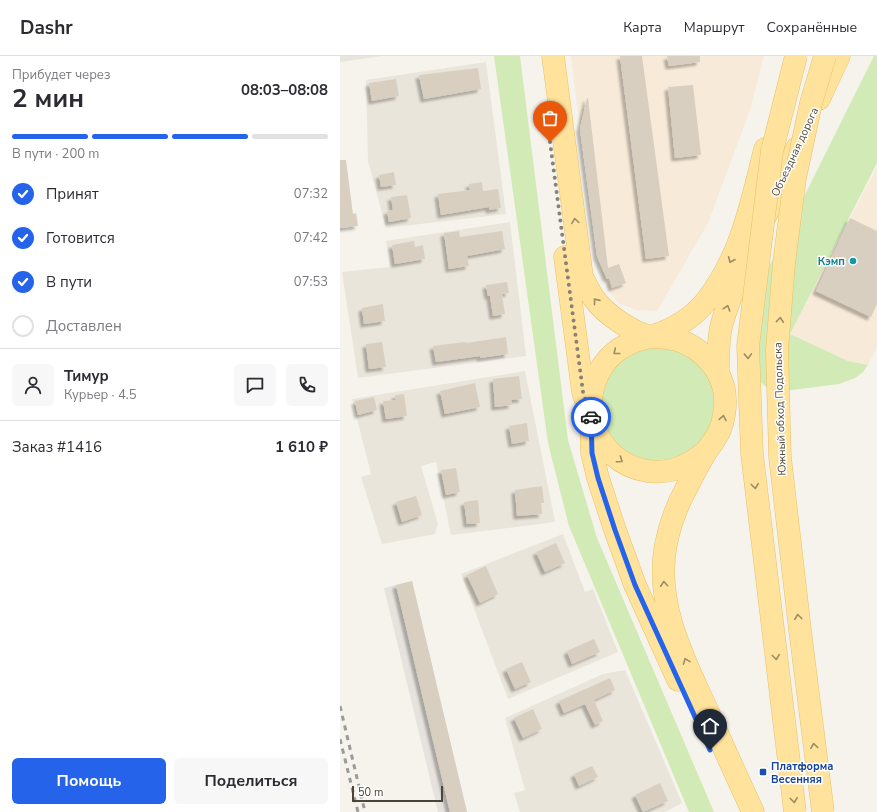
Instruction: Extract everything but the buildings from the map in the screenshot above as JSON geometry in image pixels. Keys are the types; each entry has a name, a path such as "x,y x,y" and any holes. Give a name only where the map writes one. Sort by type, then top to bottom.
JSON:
{"main road":[{"path":"539,56 583,392 597,435 607,450 621,462 638,469 656,472 674,470 691,463 706,452"},
{"path":"553,56 582,277 593,298 606,312 634,330 652,337"},
{"name":"Объездная дорога","path":"652,337 674,328 692,316 708,300 726,270 746,225 788,56"},
{"path":"795,812 752,454 748,346 772,151 796,56"},
{"name":"Южный обход Подольска","path":"823,812 780,457 777,350 784,263 795,178 811,103 825,56"},
{"name":"Объездная дорога","path":"718,373 718,348 721,326 729,302 751,248 839,56"},
{"path":"738,812 632,578 598,478 592,453 590,401 593,385 599,370 609,358 621,347 636,340 652,337 668,338 688,344 697,349 709,360 718,373 724,389 725,406 723,423 716,438 706,452 673,516 666,546 663,583 670,623 692,677 753,812"}],"shaded area":[{"path":"340,56 382,56 340,62"},
{"path":"571,56 764,56 750,110 708,223 657,311 636,310 618,303 608,289 596,256"},
{"path":"486,62 506,214 386,228 368,161 366,80"},
{"path":"877,167 877,347 868,365 848,361 790,334"},
{"path":"510,222 526,356 358,378 342,272 390,267 386,241"},
{"path":"525,371 555,522 451,535 436,462 421,466 438,524 435,534 382,544 361,477 371,474 352,399"},
{"path":"563,534 585,592 593,589 618,652 508,699 461,574"},
{"path":"412,581 467,812 438,812 384,588"},
{"path":"625,670 682,803 665,812 520,812 514,793 525,790 505,718 603,674"}],"green space":[{"path":"494,56 520,56 568,440 597,538 714,812 689,812 569,526 548,443"},
{"path":"874,56 877,56 877,163 790,334 848,361 868,365 863,372 855,378 839,384 784,391 769,389 757,379 742,321"},
{"path":"658,347 669,348 680,352 699,364 711,383 715,394 715,416 711,427 699,446 680,458 669,462 658,463 647,462 636,458 617,446 605,427 601,416 600,405 601,394 605,383 617,364 636,352 647,348"}],"railway":[{"path":"340,706 365,812"},
{"path":"340,739 358,812"}],"way so far":[{"path":"550,142 583,392 591,417"}],"place":[{"name":"Кэмп","path":"853,261"},
{"name":"Платформа Весенняя","path":"763,772"}],"route":[{"path":"591,417 592,453 598,478 615,530 635,585 710,750"}]}
